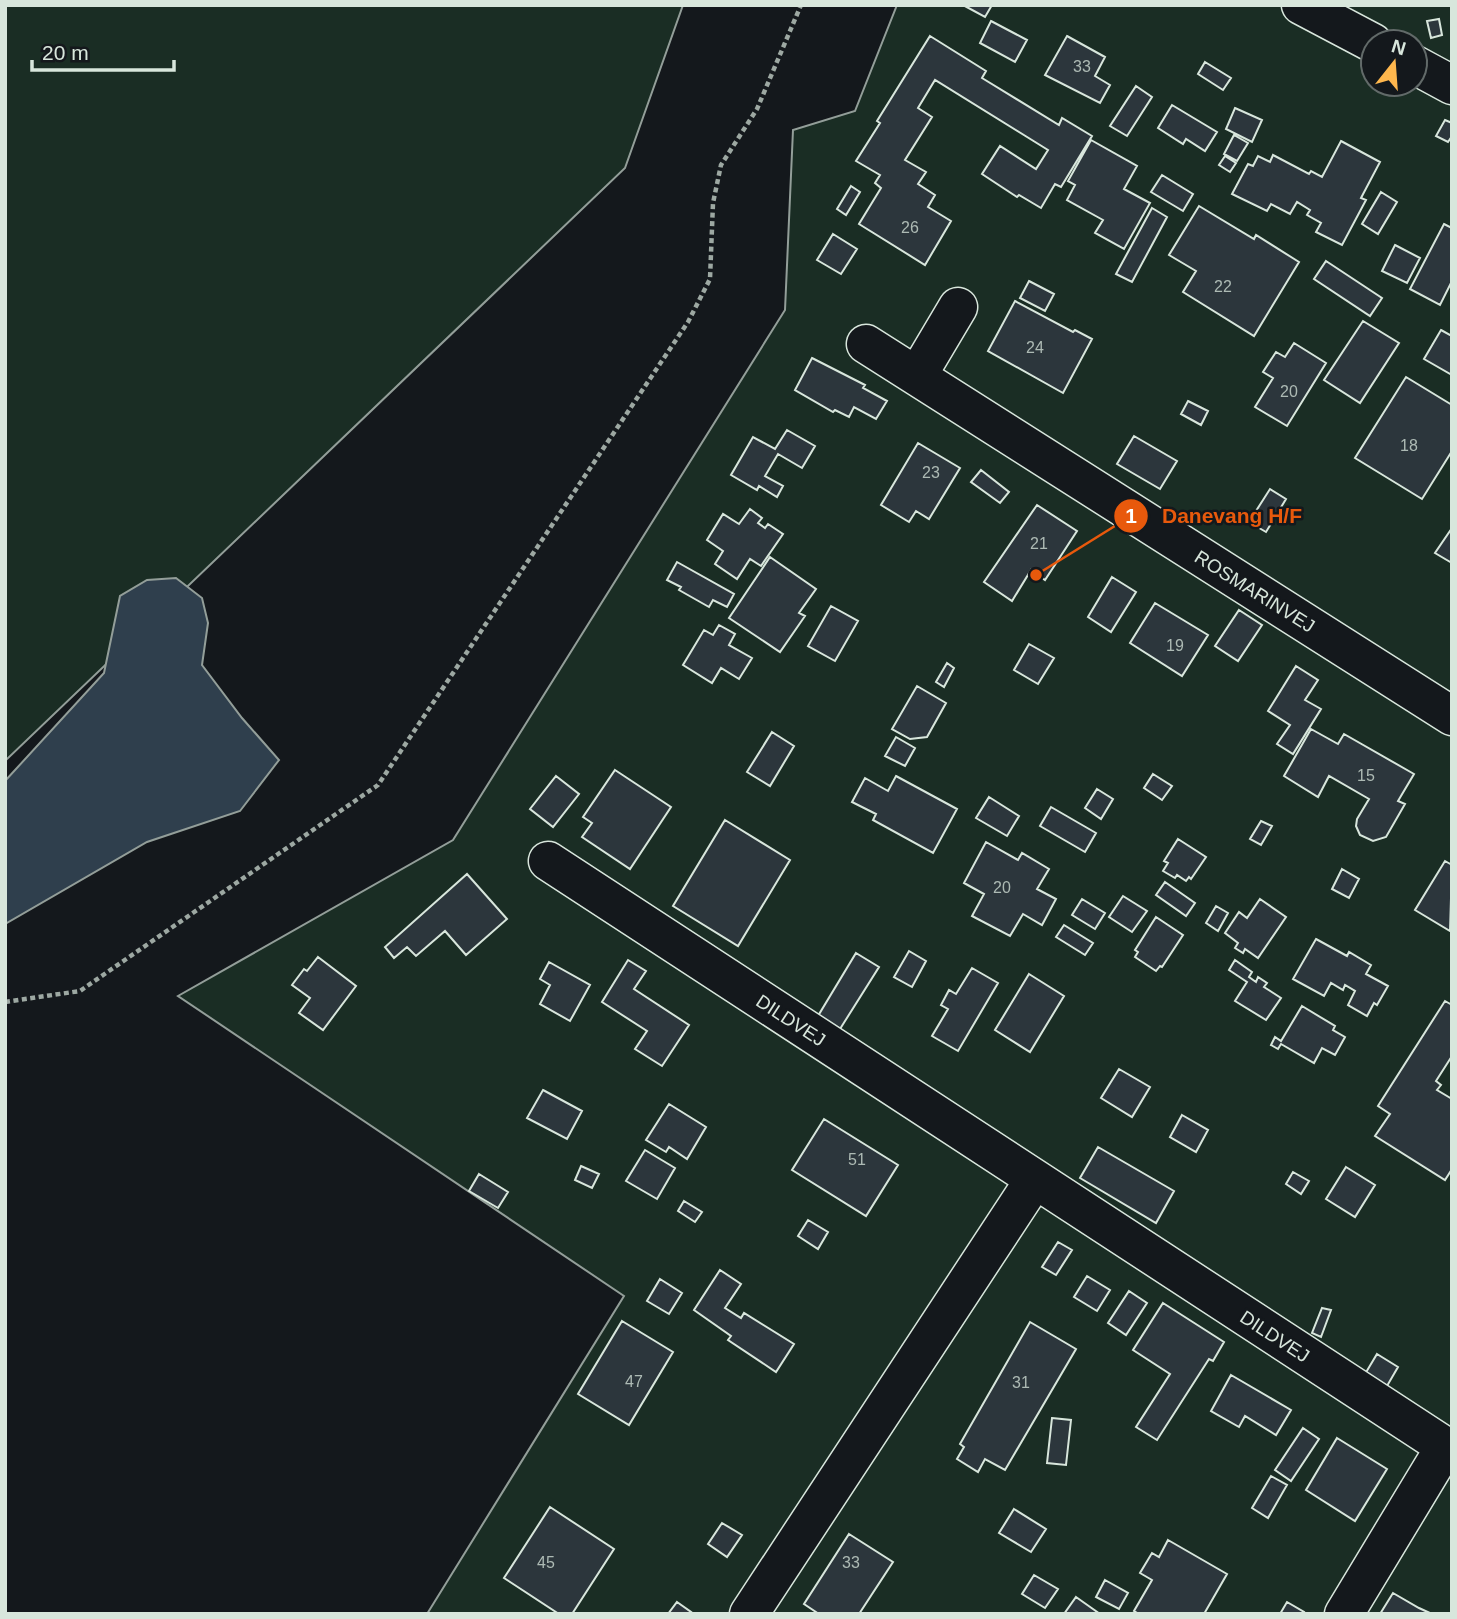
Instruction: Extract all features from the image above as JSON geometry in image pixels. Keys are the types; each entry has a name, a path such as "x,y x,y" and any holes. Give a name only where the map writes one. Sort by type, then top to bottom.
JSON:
{"street":[{"path":"1301,5 1359,36"},
{"path":"1429,73 1452,85"},
{"path":"917,376 958,307"},
{"name":"ROSMARINVEJ","path":"866,344 1452,716"},
{"name":"DILDVEJ","path":"548,861 1448,1449 1344,1614"},
{"path":"749,1614 1035,1179"}],"path":[{"path":"5,1002 80,991 378,785 688,322 710,279 713,203 720,165 757,109 801,5"}],"green space":[{"path":"5,5 683,5 625,168 5,761"},
{"path":"897,5 1452,5 1452,1614 427,1614 624,1296 178,996 453,840 785,310 793,130 855,111"}],"water":[{"path":"176,578 202,598 208,623 202,665 242,718 279,760 240,811 147,842 5,924 5,781 104,673 120,596 147,580"}],"building":[{"path":"963,5 992,5 985,17"},
{"path":"1439,19 1442,35 1431,38 1427,21"},
{"path":"991,21 1027,40 1015,62 980,43"},
{"path":"930,36 986,71 982,78 1059,125 1062,118 1092,136 1061,187 1055,184 1041,208 1019,195 1017,197 982,174 1000,146 1036,169 1048,150 935,80 918,108 932,117 905,160 926,172 918,184 935,195 928,207 951,221 925,265 859,224 881,188 875,183 880,175 856,161 880,123 877,121"},
{"path":"1067,36 1105,57 1095,76 1110,85 1100,103 1045,75"},
{"path":"1205,62 1231,78 1223,90 1198,74"},
{"path":"1136,86 1152,97 1127,136 1110,126"},
{"path":"1172,105 1217,132 1205,151 1186,139 1183,144 1158,128"},
{"path":"1235,108 1262,120 1252,142 1226,129"},
{"path":"1445,120 1452,123 1452,136 1448,142 1436,136"},
{"path":"1234,135 1248,143 1237,161 1224,154"},
{"path":"1091,140 1137,166 1124,189 1150,203 1124,249 1095,233 1103,220 1067,200 1075,185 1068,181"},
{"path":"1341,141 1380,162 1361,198 1366,200 1342,245 1316,232 1321,223 1307,215 1310,210 1297,202 1290,214 1271,204 1267,211 1232,194 1248,164 1253,166 1258,156 1270,162 1273,155 1309,174 1311,171 1322,177"},
{"path":"1225,156 1236,163 1230,172 1219,165"},
{"path":"1162,175 1193,194 1183,211 1151,192"},
{"path":"851,186 860,192 846,215 837,209"},
{"path":"1381,192 1397,202 1378,234 1362,224"},
{"path":"1199,206 1254,239 1256,235 1299,262 1254,336 1183,292 1196,271 1169,255"},
{"path":"1152,208 1167,217 1132,282 1116,274"},
{"path":"1444,224 1452,228 1452,281 1440,305 1410,289"},
{"path":"833,234 857,249 841,274 817,260"},
{"path":"1395,245 1420,258 1407,283 1382,271"},
{"path":"1326,261 1382,298 1370,316 1314,279"},
{"path":"1029,281 1054,294 1045,311 1020,298"},
{"path":"1015,301 1073,332 1075,330 1092,339 1063,393 988,351"},
{"path":"1363,321 1399,343 1360,403 1324,380"},
{"path":"1441,330 1452,336 1452,375 1424,359"},
{"path":"1294,343 1326,363 1287,426 1255,407 1273,378 1263,372 1276,352 1285,357"},
{"path":"812,358 865,385 863,388 887,401 876,419 854,407 849,417 835,410 833,412 795,390"},
{"path":"1406,377 1452,405 1452,451 1422,499 1355,458"},
{"path":"1188,401 1208,411 1201,425 1181,414"},
{"path":"787,430 815,446 802,468 778,454 765,476 783,486 777,497 759,486 757,490 731,475 753,437 775,449"},
{"path":"1134,436 1177,461 1160,489 1117,464"},
{"path":"918,443 960,468 929,519 916,511 909,522 881,505"},
{"path":"981,470 1009,492 1000,503 971,482"},
{"path":"1270,489 1286,499 1266,532 1249,522"},
{"path":"1037,505 1077,531 1045,580 1031,570 1012,601 984,582"},
{"path":"750,509 762,518 758,523 765,528 768,524 783,534 761,566 750,559 737,579 715,564 723,551 707,540 723,514 739,524"},
{"path":"1452,528 1452,563 1435,553"},
{"path":"770,557 816,589 799,613 805,616 780,652 729,618"},
{"path":"677,562 734,594 727,607 713,600 709,607 667,580"},
{"path":"1112,577 1136,592 1111,632 1088,617"},
{"path":"1155,603 1208,635 1182,676 1130,643"},
{"path":"831,606 858,621 835,661 808,646"},
{"path":"1239,610 1262,625 1238,661 1215,646"},
{"path":"719,625 735,634 729,645 752,658 739,679 721,668 712,683 683,665 704,630 713,635"},
{"path":"1029,644 1054,658 1038,684 1014,670"},
{"path":"947,663 954,668 944,687 936,682"},
{"path":"1296,666 1318,680 1305,700 1321,709 1293,754 1277,744 1290,725 1268,711"},
{"path":"917,686 946,703 927,737 910,739 892,729"},
{"path":"1311,729 1338,744 1344,734 1414,774 1398,801 1405,804 1386,837 1373,841 1360,835 1356,826 1357,819 1369,799 1329,776 1318,797 1284,776"},
{"path":"772,732 794,746 770,786 747,772"},
{"path":"896,737 915,748 905,766 885,756"},
{"path":"615,770 671,807 630,869 582,837 592,823 583,817"},
{"path":"1153,774 1172,786 1162,800 1144,788"},
{"path":"556,776 579,794 553,827 530,809"},
{"path":"896,776 957,809 933,853 873,820 876,814 852,802 865,778 888,791"},
{"path":"1097,789 1113,799 1101,819 1085,808"},
{"path":"989,797 1019,816 1007,836 976,818"},
{"path":"1051,807 1096,833 1085,852 1040,826"},
{"path":"725,820 790,860 738,946 673,906"},
{"path":"1261,821 1272,826 1261,845 1250,839"},
{"path":"1178,839 1206,857 1191,879 1189,877 1186,881 1163,871 1168,863 1164,861"},
{"path":"986,842 1018,860 1022,853 1049,869 1037,889 1056,899 1042,925 1023,914 1010,936 972,916 984,894 964,883"},
{"path":"1445,861 1452,865 1450,931 1415,910"},
{"path":"1342,869 1359,879 1349,898 1332,889"},
{"path":"467,874 507,919 466,955 445,931 416,956 407,947 394,958 385,947"},
{"path":"1165,882 1195,903 1186,916 1156,895"},
{"path":"1123,896 1147,911 1132,932 1109,917"},
{"path":"1082,899 1105,913 1095,929 1072,915"},
{"path":"1260,899 1286,917 1258,958 1245,949 1243,953 1235,948 1238,943 1225,933 1239,912 1247,918"},
{"path":"1216,906 1228,913 1218,931 1206,923"},
{"path":"1156,917 1183,935 1162,967 1156,971 1135,957 1138,952 1135,950"},
{"path":"1064,925 1093,943 1085,955 1056,937"},
{"path":"1316,939 1347,956 1349,952 1371,965 1366,974 1388,986 1367,1016 1348,1005 1355,991 1345,985 1343,990 1331,983 1324,996 1293,979"},
{"path":"909,951 926,961 912,987 894,977"},
{"path":"856,953 879,967 840,1029 818,1016"},
{"path":"318,957 356,986 323,1030 299,1013 310,998 292,985"},
{"path":"628,960 646,971 634,989 689,1025 662,1066 635,1049 647,1031 602,1002"},
{"path":"1235,960 1252,972 1249,977 1256,982 1258,977 1267,983 1264,987 1281,998 1266,1020 1235,1001 1247,982 1229,970"},
{"path":"549,962 590,985 570,1021 540,1004 550,985 540,979"},
{"path":"972,968 998,983 958,1051 932,1036 948,1009 941,1005 949,990 956,994"},
{"path":"1029,974 1064,996 1030,1052 995,1030"},
{"path":"1445,1001 1452,1005 1452,1056 1436,1081 1441,1085 1437,1090 1452,1099 1452,1169 1445,1180 1375,1136 1390,1114 1378,1106"},
{"path":"1302,1006 1335,1026 1333,1030 1345,1037 1335,1055 1322,1048 1314,1063 1281,1044 1278,1049 1271,1045 1275,1037 1281,1041"},
{"path":"1119,1069 1150,1087 1132,1117 1101,1098"},
{"path":"543,1090 582,1111 567,1139 527,1118"},
{"path":"669,1104 706,1127 687,1159 669,1147 666,1152 646,1140"},
{"path":"1182,1115 1208,1130 1196,1152 1170,1137"},
{"path":"824,1119 898,1165 866,1216 792,1170"},
{"path":"1098,1147 1174,1191 1156,1223 1080,1178"},
{"path":"645,1150 675,1168 657,1199 626,1181"},
{"path":"581,1166 599,1174 592,1188 575,1180"},
{"path":"1346,1167 1375,1185 1355,1217 1326,1199"},
{"path":"1293,1172 1309,1181 1301,1194 1286,1184"},
{"path":"479,1174 508,1192 498,1208 469,1191"},
{"path":"684,1201 702,1212 695,1222 678,1211"},
{"path":"808,1220 828,1232 818,1249 798,1236"},
{"path":"1058,1242 1072,1250 1056,1275 1042,1267"},
{"path":"720,1270 741,1284 725,1308 741,1318 744,1313 794,1344 776,1372 728,1340 731,1336 694,1310"},
{"path":"1087,1276 1110,1290 1097,1311 1074,1297"},
{"path":"660,1279 682,1293 669,1314 647,1301"},
{"path":"1129,1291 1147,1303 1126,1335 1108,1323"},
{"path":"1163,1303 1224,1342 1213,1361 1209,1359 1157,1440 1136,1427 1170,1374 1133,1350"},
{"path":"1322,1308 1331,1310 1321,1337 1312,1333"},
{"path":"622,1321 673,1352 629,1425 578,1394"},
{"path":"1030,1322 1076,1349 1005,1470 985,1459 978,1472 957,1459 964,1447 960,1444"},
{"path":"1377,1354 1398,1367 1387,1386 1365,1374"},
{"path":"1231,1375 1291,1410 1276,1435 1245,1416 1239,1427 1211,1411"},
{"path":"1052,1418 1071,1420 1066,1465 1047,1463"},
{"path":"1303,1428 1319,1439 1291,1481 1275,1470"},
{"path":"1337,1438 1387,1469 1355,1521 1306,1490"},
{"path":"1271,1476 1287,1485 1268,1518 1252,1508"},
{"path":"550,1507 614,1549 572,1614 559,1614 504,1578"},
{"path":"1014,1509 1046,1529 1031,1552 999,1533"},
{"path":"722,1523 742,1535 727,1557 708,1544"},
{"path":"849,1534 893,1562 859,1614 819,1614 804,1604"},
{"path":"1168,1540 1227,1574 1204,1614 1139,1614 1134,1611 1152,1580 1140,1573 1152,1553 1159,1557"},
{"path":"1034,1575 1058,1589 1045,1608 1022,1594"},
{"path":"1105,1580 1128,1593 1119,1609 1096,1597"},
{"path":"1393,1593 1419,1608 1432,1614 1380,1614"},
{"path":"1076,1597 1100,1614 1064,1614"},
{"path":"677,1602 691,1612 668,1614"},
{"path":"1287,1602 1304,1612 1303,1614 1280,1614"}],"place":[{"name":"Danevang H/F","path":"1036,575"}]}
